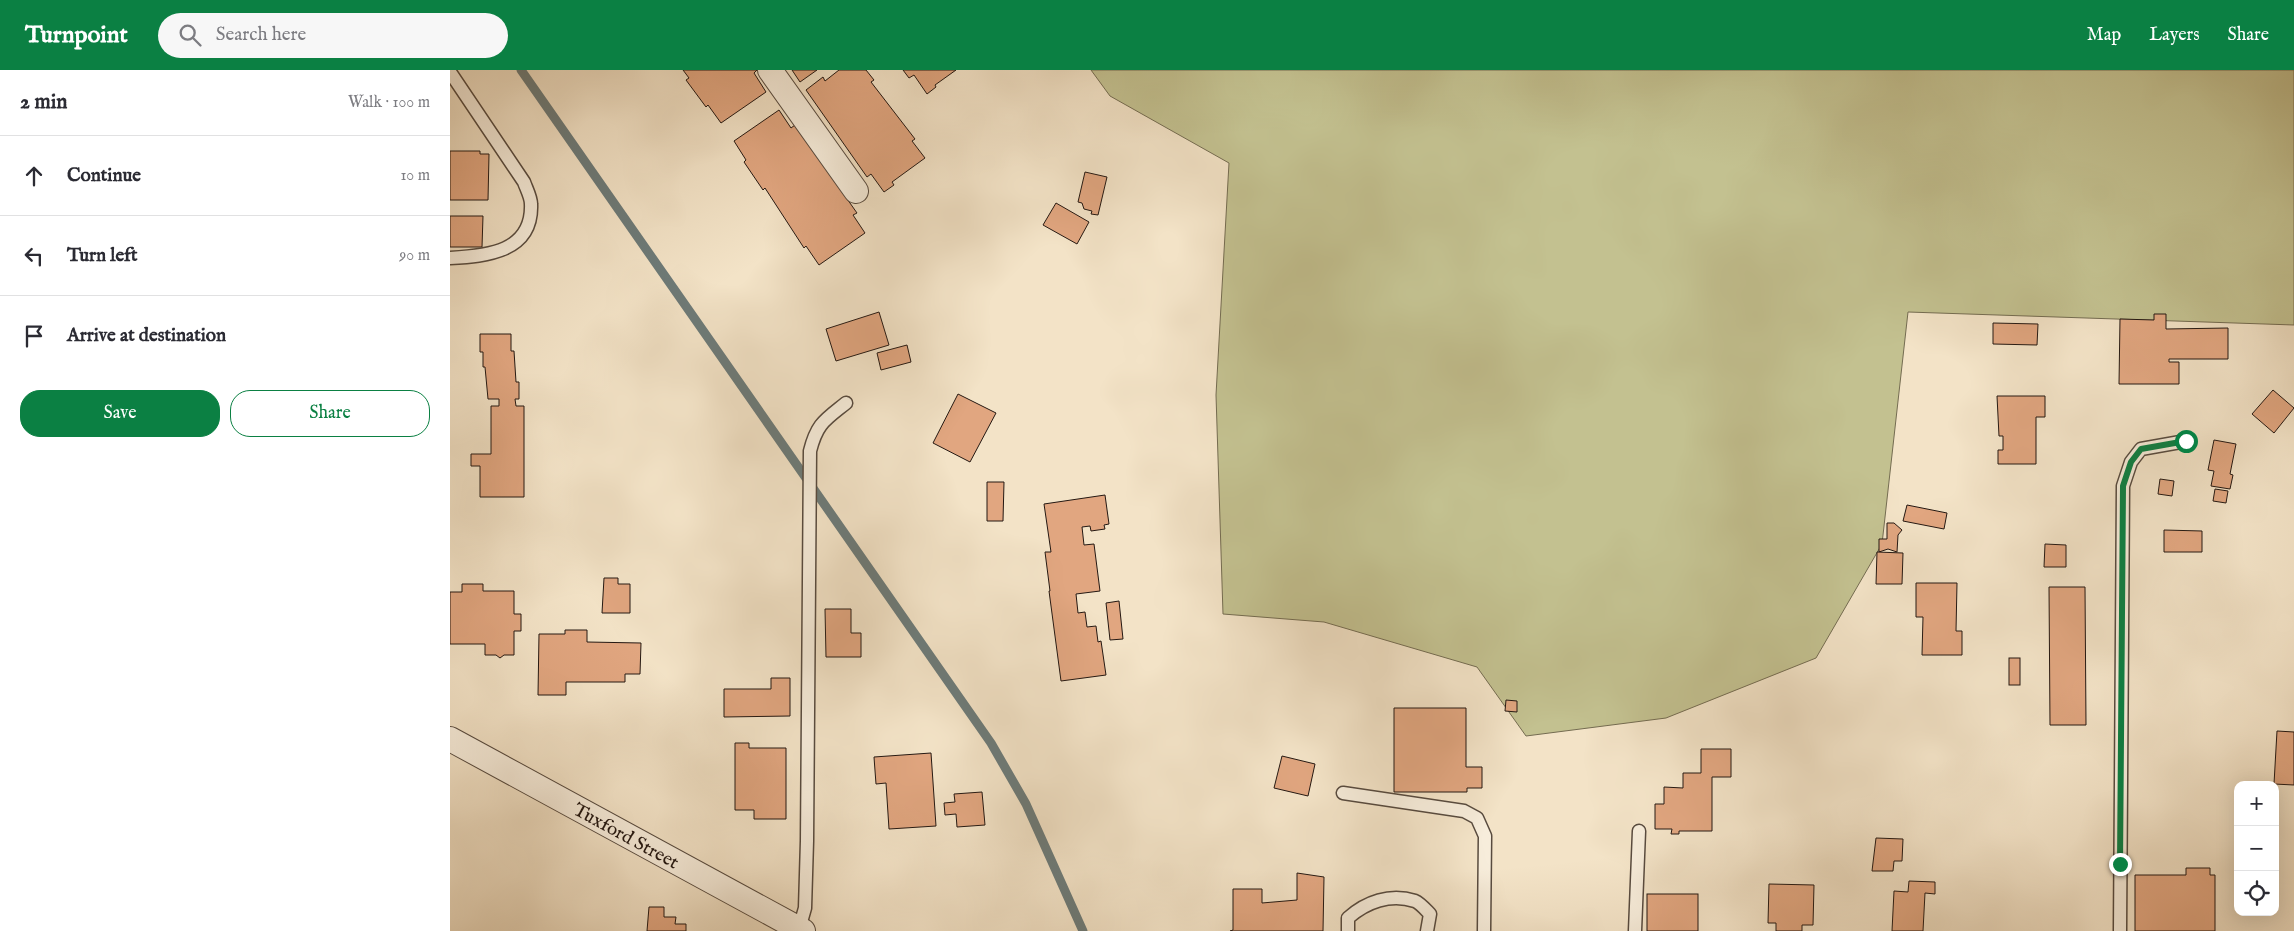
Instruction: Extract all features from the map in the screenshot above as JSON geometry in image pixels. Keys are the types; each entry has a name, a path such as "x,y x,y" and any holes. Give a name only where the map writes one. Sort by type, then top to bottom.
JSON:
{"street":[{"path":"770,70 856,191"},
{"name":"Tuxford Street","path":"450,739 801,930"}],"lane":[{"path":"450,72 524,182 532,202 529,227 507,250 478,256 450,258"},
{"path":"801,930 805,908 807,841 810,451 815,432 822,422 846,403"},
{"path":"2120,931 2123,486 2131,462 2141,449 2186,441"},
{"path":"1343,793 1464,811 1478,818 1485,836 1484,931"},
{"path":"1635,931 1639,831"},
{"path":"1348,931 1348,918 1362,906 1386,898 1416,901 1430,914 1427,931"}],"shaded area":[{"path":"1091,70 2294,70 2294,325 1908,312 1882,544 1816,658 1666,718 1526,736 1477,667 1324,622 1223,614 1216,395 1229,163 1110,96"}],"building":[{"path":"683,70 757,70 754,73 766,92 721,123 708,105 706,107 686,80 689,78"},
{"path":"792,70 817,70 800,82"},
{"path":"839,70 866,70 874,80 871,82 915,139 912,141 925,158 892,182 894,185 884,192 871,174 867,177 806,90 823,77 825,81"},
{"path":"903,70 956,70 935,85 936,87 927,94 914,75 909,78"},
{"path":"779,110 791,128 795,125 857,213 853,215 865,233 819,265 806,246 804,248 765,188 763,190 744,162 746,160 734,141"},
{"path":"450,151 480,151 480,154 489,154 488,200 450,200"},
{"path":"1085,172 1107,177 1098,215 1091,214 1092,211 1084,209 1082,203 1078,202"},
{"path":"1056,203 1089,222 1077,244 1043,225"},
{"path":"450,216 483,216 482,247 450,247"},
{"path":"879,312 889,345 836,361 826,329"},
{"path":"2154,314 2166,314 2166,329 2228,328 2228,359 2169,359 2169,362 2179,362 2179,384 2119,384 2120,319 2154,320"},
{"path":"1993,323 2038,324 2037,345 1993,344"},
{"path":"480,334 511,334 511,351 514,351 516,382 519,382 519,399 515,399 516,406 524,406 524,497 480,497 480,466 471,466 471,454 491,454 491,406 499,406 499,399 488,399 485,367 483,367 483,352 480,352"},
{"path":"907,345 911,362 881,370 877,353"},
{"path":"2273,390 2294,408 2274,433 2252,414"},
{"path":"958,394 996,413 970,462 933,443"},
{"path":"1997,396 2045,396 2045,417 2036,417 2036,464 1998,464 1998,450 2003,450 2003,436 1999,436"},
{"path":"2214,440 2236,444 2230,474 2233,475 2230,489 2211,486 2214,471 2208,470"},
{"path":"2160,479 2174,481 2172,496 2158,494"},
{"path":"987,482 1004,482 1003,521 987,521"},
{"path":"2215,489 2228,491 2226,503 2213,501"},
{"path":"1105,495 1109,524 1104,525 1105,529 1091,531 1090,526 1082,527 1084,545 1094,544 1100,591 1076,594 1078,613 1085,612 1087,627 1096,626 1098,642 1101,641 1106,675 1061,681 1045,552 1051,552 1044,504"},
{"path":"1907,505 1947,513 1944,529 1903,521"},
{"path":"1887,523 1894,523 1902,530 1898,535 1897,552 1888,549 1879,552 1879,539 1887,539"},
{"path":"2164,530 2202,531 2202,552 2164,552"},
{"path":"2045,544 2066,545 2066,567 2044,567"},
{"path":"1877,552 1903,553 1902,584 1876,584"},
{"path":"604,578 618,578 618,584 630,584 630,613 602,613"},
{"path":"1916,583 1957,583 1956,631 1962,631 1962,655 1922,655 1923,617 1916,617"},
{"path":"462,584 483,584 483,591 514,591 514,614 521,614 521,631 514,631 514,655 504,655 500,658 496,655 485,655 485,644 450,644 450,592 462,592"},
{"path":"2049,587 2085,587 2086,725 2050,725"},
{"path":"1119,601 1123,639 1110,640 1106,603"},
{"path":"825,609 851,609 851,633 861,633 861,657 826,657"},
{"path":"565,630 587,630 587,642 641,643 640,674 625,674 625,682 566,682 566,695 538,695 539,634 565,634"},
{"path":"2009,658 2020,658 2020,685 2009,685"},
{"path":"771,678 790,678 790,716 724,717 724,689 771,689"},
{"path":"1506,700 1517,701 1517,712 1505,711"},
{"path":"1394,708 1466,708 1466,767 1482,767 1482,788 1467,788 1467,792 1394,792"},
{"path":"2277,731 2294,732 2294,785 2279,784 2279,781 2274,781"},
{"path":"735,743 749,743 749,748 786,748 786,819 754,819 754,810 735,810"},
{"path":"1701,749 1731,749 1731,777 1712,777 1712,831 1679,831 1679,834 1671,834 1672,829 1655,829 1655,804 1664,804 1664,787 1683,788 1683,773 1701,773"},
{"path":"931,753 936,826 889,829 886,783 876,784 874,757"},
{"path":"1282,756 1315,764 1308,796 1274,788"},
{"path":"982,792 985,825 957,827 956,814 945,815 944,803 955,802 954,794"},
{"path":"1876,838 1903,839 1902,861 1894,861 1893,871 1872,871"},
{"path":"2186,868 2210,868 2210,875 2215,875 2215,931 2135,931 2135,875 2186,875"},
{"path":"1297,873 1324,877 1323,931 1230,931 1233,930 1233,889 1262,889 1262,903 1297,900"},
{"path":"1909,881 1935,882 1935,894 1925,893 1923,931 1892,931 1894,891 1908,892"},
{"path":"1769,884 1814,885 1813,925 1802,925 1802,931 1776,931 1776,923 1768,923"},
{"path":"1647,894 1698,894 1698,931 1647,931"},
{"path":"649,907 664,907 664,917 676,917 675,924 686,924 686,931 647,931"}],"waterway":[{"path":"521,70 991,743 1026,804 1083,931"}],"route":[{"path":"2120,864 2123,486 2131,462 2141,449 2186,441"}]}
